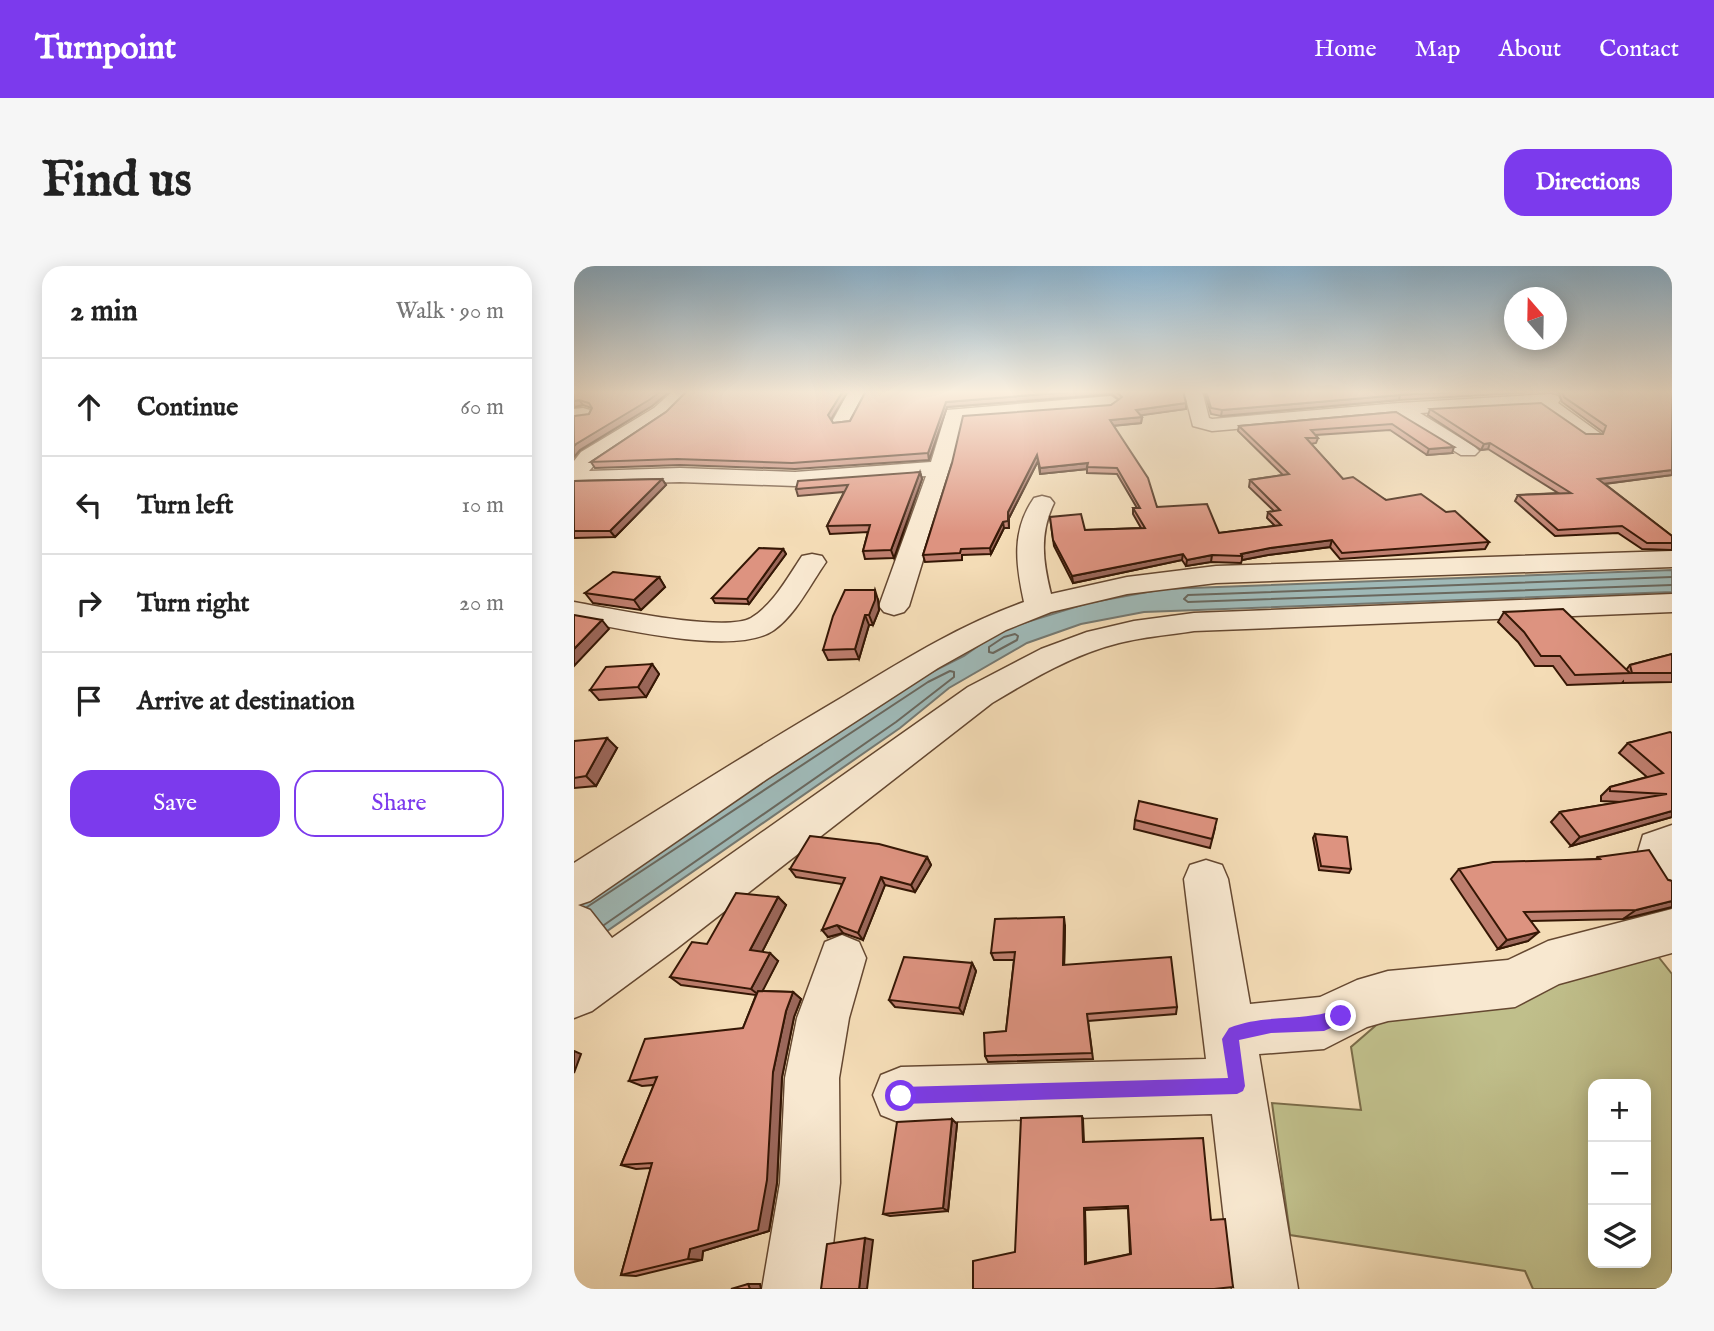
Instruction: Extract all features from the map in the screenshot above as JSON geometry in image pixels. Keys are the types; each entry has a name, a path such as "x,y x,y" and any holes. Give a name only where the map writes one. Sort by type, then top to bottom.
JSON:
{"street":[{"path":"574,476 599,451 618,439"},
{"path":"894,606 948,439"},
{"path":"1448,439 1468,451"},
{"path":"574,452 599,451"},
{"path":"574,476 680,475 796,479 940,468"},
{"path":"1040,606 1032,574 1029,530 1042,503"},
{"path":"574,887 731,781 887,686 952,648 1040,606 1096,592 1200,577 1311,569 1672,559"},
{"path":"574,611 715,633 740,632 759,627 778,609 812,562"},
{"path":"574,925 590,981 659,934 981,695 1024,669 1097,639 1135,630 1194,622 1672,603"},
{"path":"1672,842 1658,848 1658,855 1672,875"},
{"path":"1206,879 1265,1289"},
{"path":"1234,1062 1234,1033 1245,1029 1324,1023 1372,1000 1515,983 1548,964 1672,931"},
{"path":"795,1289 810,1183 812,1078 823,1018 842,958"},
{"path":"901,1096 1234,1062"}],"shaded area":[{"path":"1653,950 1672,974 1672,1289 1533,1289 1525,1271 1290,1235 1272,1103 1361,1110 1351,1047 1389,1014"}],"water":[{"path":"1672,570 1672,592 1144,612 1081,624 1027,643 949,688 900,728 574,954 574,907 924,676 964,656 1001,630 1088,603 1164,589"}],"building":[{"path":"574,439 585,439 576,444 574,446"},
{"path":"626,439 933,439 928,453 792,463 677,459 591,462"},
{"path":"958,439 1122,439 1148,478 1157,507 1207,504 1219,533 1281,525 1268,512 1280,510 1250,480 1289,474 1252,439 1307,439 1343,479 1353,477 1386,500 1421,494 1446,512 1455,511 1489,542 1342,553 1332,540 1270,548 1241,554 1242,556 1212,555 1187,560 1183,554 1072,576 1053,540 1050,517 1081,514 1085,530 1145,528 1133,508 1140,508 1117,468 1087,467 1088,463 1040,468 1037,455 1008,512 1008,521 1003,522 990,548 923,555"},
{"path":"1414,439 1440,439 1454,447 1429,449"},
{"path":"1476,439 1672,439 1672,470 1598,479 1672,536 1672,543 1647,543 1622,526 1558,530 1518,495 1571,493 1490,443 1484,444"},
{"path":"920,472 891,550 863,551 870,525 827,526 848,485 796,489 798,481"},
{"path":"662,479 610,531 574,531 574,481"},
{"path":"759,548 783,549 747,599 712,598"},
{"path":"613,572 659,577 634,600 585,593"},
{"path":"845,590 875,590 875,600 869,615 865,615 855,649 823,650 833,616"},
{"path":"1563,609 1630,673 1575,675 1560,656 1541,656 1524,632 1504,612"},
{"path":"574,615 602,620 574,649"},
{"path":"1672,654 1672,673 1632,673 1630,665"},
{"path":"652,664 638,687 590,690 606,667"},
{"path":"1670,732 1672,811 1580,837 1560,812 1667,794 1610,791 1610,787 1663,773 1628,743"},
{"path":"607,738 586,776 574,778 574,741"},
{"path":"1139,801 1217,819 1212,839 1135,820"},
{"path":"1315,834 1347,837 1351,869 1321,866"},
{"path":"810,836 879,844 927,857 911,885 881,877 858,933 837,925 822,930 845,878 790,869"},
{"path":"1649,850 1668,880 1672,881 1672,901 1636,910 1524,912 1539,932 1507,940 1459,869 1493,862 1600,859 1598,857"},
{"path":"736,893 778,897 750,950 770,953 751,989 670,977 692,942 707,944"},
{"path":"1064,917 1063,965 1171,957 1177,1007 1087,1014 1092,1053 985,1056 984,1033 1006,1031 1015,952 991,953 995,919"},
{"path":"904,957 972,963 959,1008 889,1000"},
{"path":"758,991 793,992 786,1011 773,1072 767,1180 758,1230 690,1249 688,1259 621,1275 652,1163 621,1165 657,1077 629,1081 645,1039 743,1028"},
{"path":"1082,1116 1083,1142 1203,1138 1211,1220 1225,1219 1233,1287 973,1289 973,1261 1015,1252 1021,1118","holes":["1128,1206 1131,1254 1085,1264 1084,1208"]},
{"path":"952,1119 943,1208 883,1214 897,1122"},
{"path":"865,1238 859,1289 821,1289 827,1244"},
{"path":"748,1284 750,1289 731,1289"}],"route":[{"path":"901,1096 1237,1086 1230,1039 1234,1033 1271,1026 1324,1023 1341,1016"}]}
